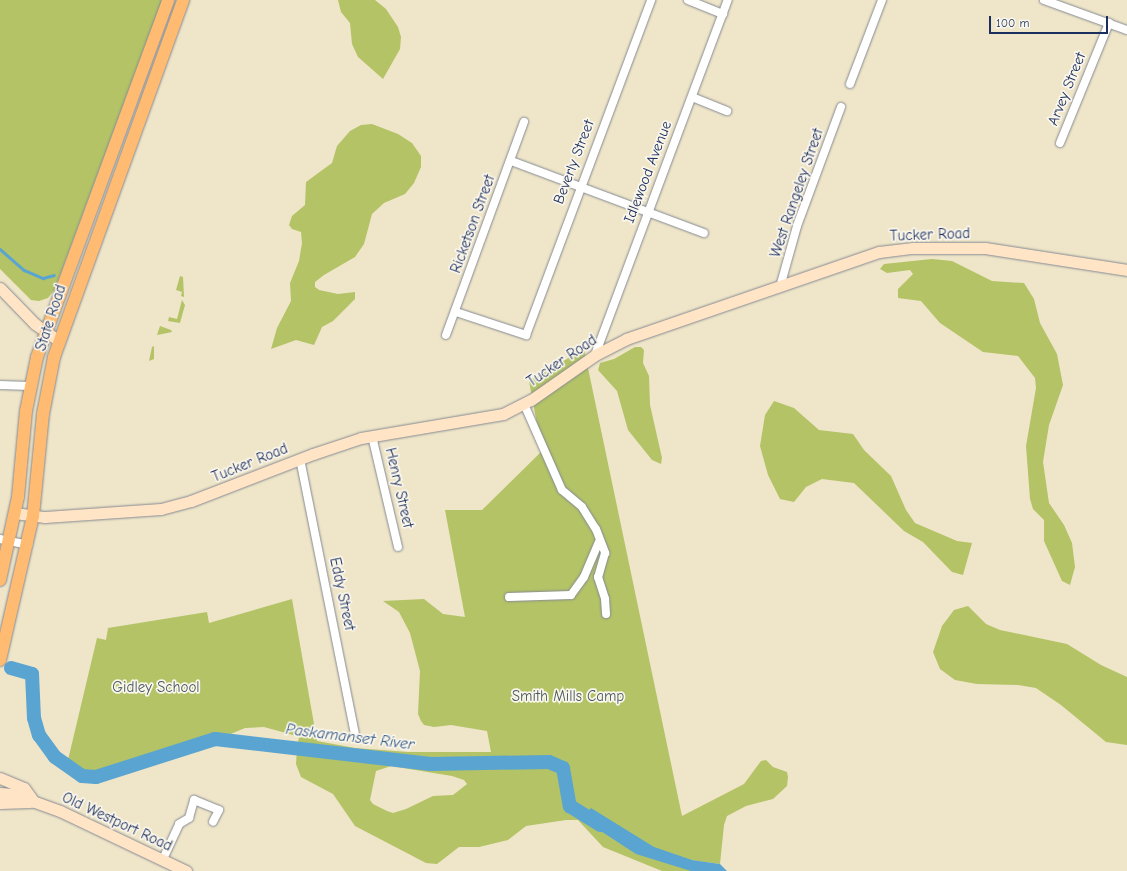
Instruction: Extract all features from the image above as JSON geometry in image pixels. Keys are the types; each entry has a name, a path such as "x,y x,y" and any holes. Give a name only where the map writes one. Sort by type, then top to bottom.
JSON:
{"main road":[{"name":"State Road","path":"0,580 4,540 15,513 30,386 46,332 168,0"},
{"name":"State Road","path":"0,660 28,545 33,516 43,414 59,341 183,0"},
{"path":"158,27 171,32"},
{"name":"Tucker Road","path":"15,513 33,516 132,513 161,509 191,501 300,459 372,436 486,418 510,412 595,355 650,330 868,256 913,248 1003,249 1127,270"},
{"path":"0,288 46,332 59,341"},
{"path":"0,778 24,788 34,802"},
{"name":"Old Westport Road","path":"0,793 13,794 79,820 186,871"},
{"name":"Old Westport Road","path":"0,803 34,802"}],"street":[{"name":"Beverly Street","path":"456,312 526,335 580,186 651,0"},
{"path":"688,0 723,14"},
{"name":"Idlewood Avenue","path":"595,355 728,0"},
{"path":"850,84 882,0"},
{"path":"1044,0 1127,30"},
{"name":"Arvey Street","path":"1060,143 1109,23"},
{"path":"692,97 727,111"},
{"name":"West Rangeley Street","path":"780,287 797,226 841,107"},
{"name":"Ricketson Street","path":"446,335 512,161 524,122"},
{"path":"512,161 704,233"},
{"path":"0,385 30,386"},
{"path":"524,404 562,490 582,507 596,529 599,542 605,553 598,577 605,599 606,614"},
{"name":"Henry Street","path":"372,436 398,547"},
{"name":"Eddy Street","path":"300,459 355,734"},
{"path":"4,540 28,545"},
{"path":"509,597 571,595 584,577 599,542"},
{"path":"163,859 179,824 189,818 194,800 219,810 213,822"}],"green space":[{"path":"0,0 162,0 55,289 48,298 39,301 31,300 0,269"},
{"path":"338,0 375,0 386,9 398,27 401,37 400,49 383,79 358,57 352,44 350,23 341,12"},
{"path":"372,124 398,134 412,143 421,156 421,167 414,183 405,194 384,203 372,214 364,244 355,257 315,282 315,287 319,290 338,294 355,292 355,299 333,321 322,327 314,345 296,340 271,349 277,328 291,301 290,283 299,261 302,243 301,232 292,229 289,225 292,216 305,205 306,182 332,163 337,146 350,131 361,125"},
{"path":"932,259 952,261 992,281 1024,283 1034,299 1040,323 1057,354 1063,385 1049,425 1043,462 1049,503 1064,525 1072,543 1075,567 1070,585 1062,581 1044,541 1044,520 1033,509 1030,499 1026,446 1036,388 1035,378 1018,356 983,352 940,323 921,301 898,298 898,289 913,274 910,270 887,273 880,269 884,264"},
{"path":"180,276 183,277 184,297 181,296 182,292 176,290"},
{"path":"182,300 185,305 180,323 168,321 169,317 177,319"},
{"path":"160,326 171,330 172,332 157,335"},
{"path":"154,346 154,359 149,361 152,347"},
{"path":"635,347 641,347 644,350 643,363 649,376 650,405 662,458 661,464 652,460 628,430 617,391 598,370 600,363 614,359"},
{"path":"584,349 682,816 744,784 761,761 766,760 773,767 787,772 787,786 773,799 746,806 727,816 724,825 720,864 691,860 693,871 662,871 603,847 578,820 566,820 526,826 508,840 479,847 459,847 437,864 426,863 355,826 333,794 301,777 296,764 297,749 299,737 304,738 264,727 245,728 209,743 91,773 83,772 68,760 97,638 106,640 108,628 207,612 209,623 292,599 317,741 355,748 408,752 491,752 487,731 451,725 434,727 424,725 421,721 418,714 420,671 410,633 399,612 383,601 424,599 443,614 465,617 445,510 482,510 542,451 529,381","holes":["391,766 452,776 464,780 467,784 453,795 433,796 406,809 393,813 373,804 370,800 376,771"]},
{"path":"774,401 794,408 819,430 853,434 864,450 891,476 906,510 915,523 957,541 972,543 963,575 952,572 923,542 904,531 854,483 822,479 806,487 794,502 780,499 768,475 760,446 765,415"},
{"path":"968,606 986,624 1000,630 1067,644 1101,665 1127,677 1127,745 1106,742 1061,705 1036,688 1018,685 977,684 955,680 940,669 933,652 942,626 954,610"}],"water":[{"path":"591,808 654,847 692,860 720,864 727,871 691,871 636,854 593,826 581,821"}],"waterway":[{"path":"0,249 24,270 43,278 54,275"},
{"name":"Paskamanset River","path":"11,668 32,674 34,718 39,735 55,757 82,776 96,777 215,739 431,764 549,762 563,768 570,806 601,825"}],"park label":[{"name":"Gidley School","path":"156,688"},
{"name":"Smith Mills Camp","path":"568,697"}]}
